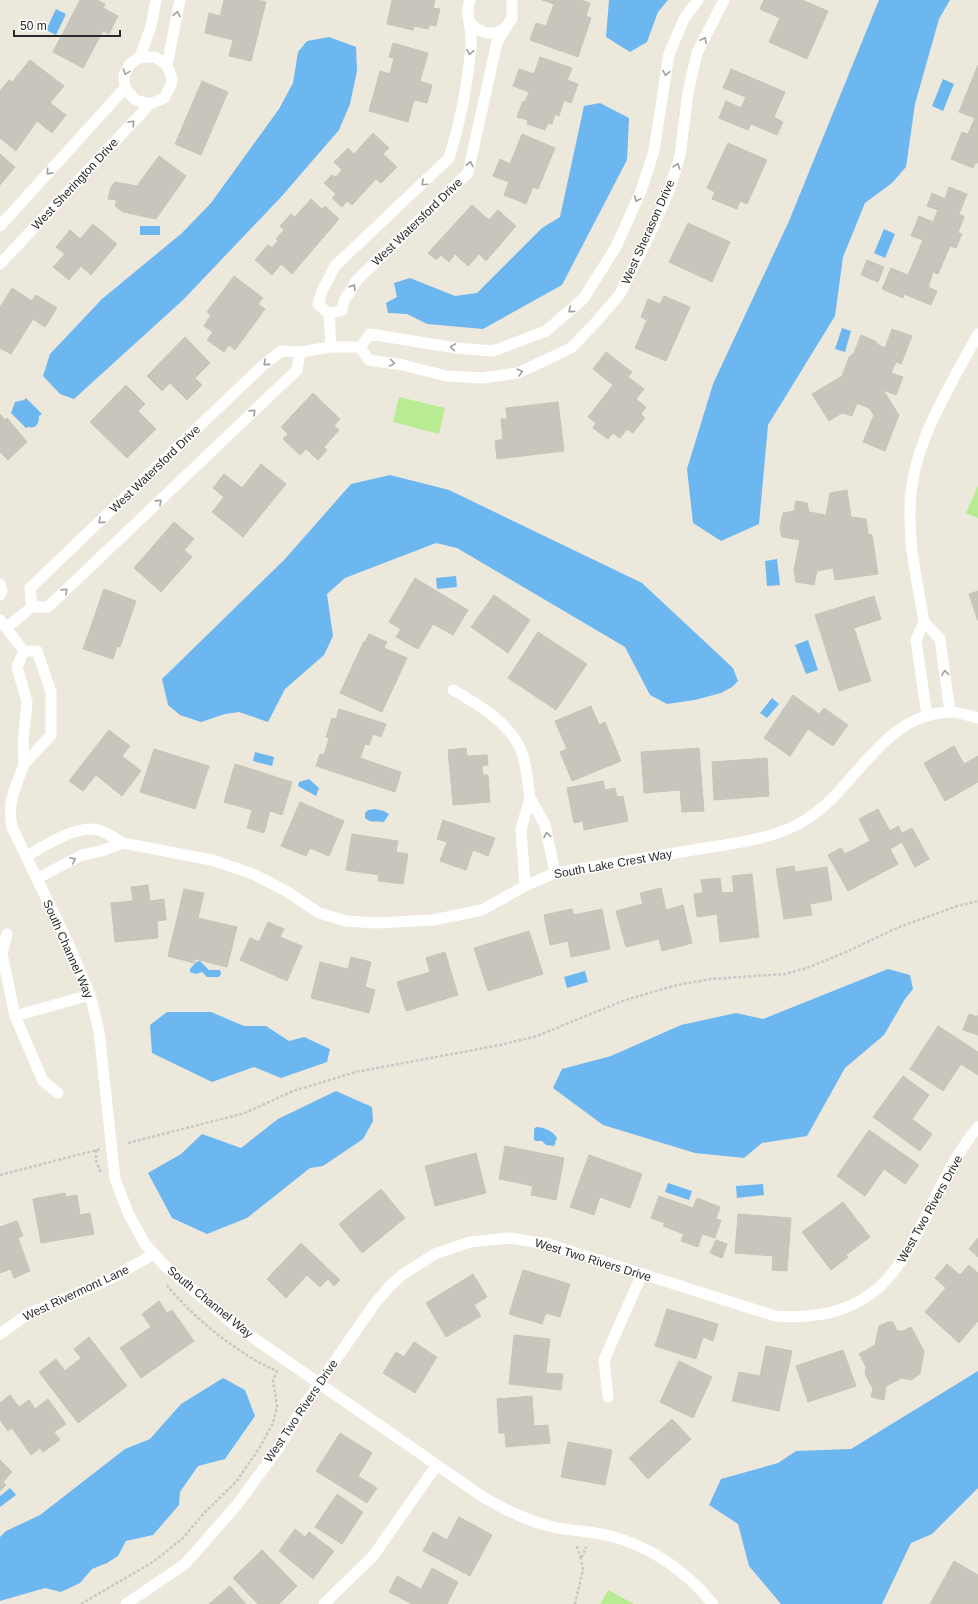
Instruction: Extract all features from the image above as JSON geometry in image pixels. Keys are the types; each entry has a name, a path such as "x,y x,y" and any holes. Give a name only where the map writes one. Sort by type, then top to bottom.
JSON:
{"street":[{"path":"140,57 151,26 156,0"},
{"name":"West Sherington Drive","path":"0,264 150,104 164,98 169,92 172,78 167,65 180,0"},
{"name":"West Watersford Drive","path":"470,0 467,7 471,44 456,136 449,158 335,266 322,291 318,304 330,314 342,310 344,301 357,280 468,173 497,42 509,23 513,12 511,2"},
{"name":"West Sherason Drive","path":"698,0 684,19 669,54 654,151 641,191 616,247 583,299 546,331 492,351 456,348 370,334 360,346 369,360 403,365 446,376 482,378 518,373 571,348 620,294 650,234 669,191 680,156 688,92 697,53 724,0"},
{"path":"469,20 478,30 485,33 498,32 509,23"},
{"path":"150,104 135,100 125,88 124,75 126,69 134,60 140,57 155,57 167,65"},
{"path":"0,226 125,88"},
{"path":"330,314 332,347 360,346"},
{"path":"978,334 928,431 918,456 912,484 910,510 911,535 924,622 916,640 927,716 950,712 978,718"},
{"name":"West Watersford Drive","path":"32,607 30,588 254,373 281,350 300,352 332,347"},
{"path":"3,624 32,607 48,607 297,370 300,352"},
{"path":"0,584 2,591 0,595"},
{"path":"924,622 940,639 950,712"},
{"name":"South Channel Way","path":"3,624 24,651"},
{"name":"South Channel Way","path":"24,651 17,667 27,702 22,742 24,764"},
{"name":"South Channel Way","path":"24,651 37,651 51,692 51,735 24,764 11,799 9,811 12,827 38,878 90,995 99,1031 116,1179 129,1216 144,1244 197,1295 232,1323 493,1503 527,1519 552,1527 610,1536 654,1553 677,1568 704,1593 713,1604"},
{"path":"453,690 481,706 509,731 523,755 530,798 545,826 555,873"},
{"name":"South Lake Crest Way","path":"27,856 61,837 79,830 100,830 123,843 212,860 246,872 286,892 319,913 346,921 375,923 404,922 459,916 482,910 525,886 555,873 753,840 806,820 829,800 861,765 899,729 927,716"},
{"path":"525,886 521,829 530,798"},
{"path":"38,878 82,855 101,851 123,843"},
{"path":"6,934 2,954 15,1016 43,1081 58,1092"},
{"path":"15,1016 90,995"},
{"name":"West Two Rivers Drive","path":"126,1604 184,1564 211,1536 236,1506 278,1449 373,1306 389,1286 418,1264 454,1246 487,1239 526,1240 548,1244 775,1316 796,1318 816,1316 840,1310 864,1298 882,1284 899,1266 909,1251 955,1161 978,1127"},
{"name":"West Rivermont Lane","path":"0,1334 28,1314 108,1280 154,1254"},
{"path":"608,1397 604,1360 642,1274"},
{"path":"324,1604 373,1556 437,1465"}],"path":[{"path":"128,1143 245,1113 293,1091 356,1072 500,1045 537,1036 625,1000 677,985 711,979 785,974 807,968 846,952 897,928 958,906 978,901"},
{"path":"0,1175 96,1150"},
{"path":"80,1604 153,1562 182,1539 205,1512 236,1482 260,1447 273,1423 277,1406 273,1380 277,1371 220,1337 174,1294 163,1280"},
{"path":"575,1604 583,1570 577,1546"},
{"path":"581,1559 586,1547"}],"green space":[{"path":"399,397 445,408 439,434 393,422"},
{"path":"978,486 978,518 966,513"},
{"path":"608,1590 634,1604 600,1604"}],"water":[{"path":"609,0 668,0 658,12 647,42 630,52 606,37"},
{"path":"879,0 950,0 939,19 915,104 906,167 892,183 865,203 843,257 835,316 768,425 759,524 721,541 693,523 687,469 713,384 789,221"},
{"path":"56,9 66,14 56,35 46,30"},
{"path":"329,37 356,47 357,71 350,104 339,130 282,196 183,300 74,399 60,394 43,376 50,354 102,299 182,233 211,203 279,109 293,83 298,52 307,41"},
{"path":"943,79 954,84 943,111 932,106"},
{"path":"600,103 629,118 627,160 562,285 483,329 427,324 407,314 388,313 386,303 397,297 394,283 410,278 455,296 477,293 542,228 560,217 584,106"},
{"path":"140,226 160,226 160,235 140,235"},
{"path":"884,229 895,234 885,258 874,253"},
{"path":"842,328 851,331 845,352 835,349"},
{"path":"26,398 42,414 39,416 35,427 26,428 11,413 15,402"},
{"path":"390,475 449,490 642,583 733,668 738,681 732,687 721,693 695,700 667,704 650,695 625,647 457,548 436,543 345,578 327,594 333,636 324,655 285,689 268,722 239,712 225,714 201,722 180,715 168,705 162,679 285,559 351,484"},
{"path":"777,559 780,585 767,586 765,561"},
{"path":"456,576 457,587 437,589 436,578"},
{"path":"808,640 818,670 806,674 795,645"},
{"path":"772,698 779,704 767,718 760,713"},
{"path":"255,752 274,757 272,766 253,761"},
{"path":"309,779 319,788 316,796 298,786 299,782"},
{"path":"375,809 389,814 384,822 367,820 365,818 365,813 368,810"},
{"path":"200,961 209,970 220,970 221,974 219,977 207,977 202,972 196,974 190,972 190,969 196,962"},
{"path":"888,969 910,975 913,989 905,999 884,1035 845,1068 807,1136 762,1143 744,1158 695,1153 603,1125 553,1088 562,1069 611,1056 681,1025 736,1013 763,1019"},
{"path":"585,971 588,982 567,988 564,977"},
{"path":"167,1012 211,1012 244,1026 266,1026 289,1041 304,1037 330,1049 327,1062 281,1078 254,1067 212,1082 152,1053 150,1025"},
{"path":"336,1091 372,1107 373,1121 363,1139 323,1166 310,1168 247,1218 207,1234 172,1218 148,1173 181,1154 202,1134 241,1148 278,1119"},
{"path":"536,1127 553,1133 557,1138 554,1146 546,1145 542,1141 534,1140 534,1129"},
{"path":"668,1183 692,1191 689,1200 665,1192"},
{"path":"763,1184 764,1195 737,1198 736,1186"},
{"path":"978,1371 978,1488 932,1534 911,1543 882,1604 781,1604 749,1566 738,1524 709,1505 721,1479 778,1463 796,1451 851,1449"},
{"path":"223,1378 245,1390 255,1416 225,1459 198,1466 180,1492 179,1505 153,1535 126,1541 118,1556 107,1563 92,1569 80,1583 61,1592 45,1588 0,1601 0,1537 6,1531 40,1515 125,1449 150,1439 181,1404"},
{"path":"10,1488 16,1495 0,1507 0,1496"}],"building":[{"path":"80,0 97,0 105,4 103,8 118,16 109,34 103,31 83,68 53,52"},
{"path":"224,0 258,0 266,2 251,61 229,56 233,40 205,33 209,13 220,16"},
{"path":"392,0 435,0 433,8 440,9 436,26 430,25 428,29 414,26 413,30 387,24"},
{"path":"542,0 581,0 590,3 586,16 591,18 578,57 530,40 536,23 546,26 554,4"},
{"path":"764,0 802,0 828,11 807,59 769,42 780,18 760,9"},
{"path":"393,43 428,53 420,81 432,85 427,103 414,100 408,122 369,111 380,71 390,74 394,58 389,57"},
{"path":"540,57 572,68 567,80 578,84 571,103 564,100 559,116 555,114 552,124 548,123 545,130 527,124 528,120 517,117 523,101 525,102 529,92 513,86 519,69 534,74"},
{"path":"30,60 64,86 50,103 66,115 52,133 37,121 16,151 0,138 0,91 9,80 12,82"},
{"path":"978,65 978,163 976,162 973,168 951,159 962,132 968,134 975,118 959,112"},
{"path":"731,69 785,92 774,117 783,122 777,135 751,124 748,130 719,118 726,101 741,108 746,97 723,88"},
{"path":"202,81 228,92 201,155 175,144"},
{"path":"373,133 389,148 383,154 397,167 381,183 376,179 352,205 347,201 342,207 332,198 336,194 324,183 332,175 336,177 342,170 334,162 348,148 354,154"},
{"path":"522,134 555,148 538,189 533,187 526,204 504,195 509,182 493,176 500,159 510,164"},
{"path":"728,143 767,160 747,204 740,201 737,209 712,199 715,192 707,188"},
{"path":"0,154 15,167 0,185"},
{"path":"159,156 186,176 156,219 123,212 115,206 117,200 108,199 111,187 115,182 137,186"},
{"path":"949,187 967,194 959,214 964,217 958,233 962,234 956,248 950,246 938,274 933,272 928,287 937,291 931,305 904,294 903,298 882,289 891,268 908,275 923,240 911,236 919,216 933,222 938,210 927,206 932,193 945,199"},
{"path":"311,199 322,209 325,206 339,219 292,274 281,264 272,275 255,260 268,245 272,248 278,241 276,239 284,230 280,226 291,214 295,217"},
{"path":"472,205 489,220 498,210 516,226 486,261 479,254 468,266 455,254 449,262 441,255 436,260 428,253"},
{"path":"688,223 730,242 712,282 669,262"},
{"path":"93,224 117,244 91,275 81,266 69,280 53,267 65,254 56,247 70,230 80,239"},
{"path":"867,260 884,267 878,282 861,275"},
{"path":"234,276 263,298 258,304 265,309 235,350 229,345 224,352 207,340 213,332 204,326 211,315 207,312"},
{"path":"12,288 32,301 36,295 57,308 45,327 33,319 11,354 0,348 0,307"},
{"path":"664,296 690,307 666,361 635,348 647,320 641,317 648,299 660,304"},
{"path":"892,329 912,336 901,364 896,362 891,373 903,377 896,395 883,390 899,415 885,451 863,442 874,415 869,408 857,403 852,416 842,413 829,421 812,394 842,376 849,357 854,353 861,335 875,341 877,344 885,348"},
{"path":"185,337 210,363 195,378 202,385 187,400 170,383 162,391 147,376"},
{"path":"606,352 632,372 628,377 644,389 636,399 646,407 641,414 645,418 633,433 627,429 620,438 613,433 608,439 593,428 596,423 588,417 613,385 593,369"},
{"path":"126,385 145,404 138,411 156,429 127,458 90,422"},
{"path":"313,393 340,419 334,426 339,430 324,447 327,450 318,460 306,449 300,455 283,439 288,434 281,427"},
{"path":"558,402 564,451 497,459 495,441 503,439 501,419 507,419 506,408"},
{"path":"0,414 5,420 7,418 27,442 8,460 0,452"},
{"path":"261,464 286,484 243,537 212,512 224,497 213,488 224,474 242,488"},
{"path":"847,490 851,517 866,519 868,534 872,535 878,574 835,580 833,568 817,571 814,585 796,582 794,569 800,540 782,537 780,528 783,513 794,511 796,501 807,503 809,512 826,515 830,493"},
{"path":"174,522 194,539 184,550 192,557 161,592 134,568"},
{"path":"415,578 468,610 453,635 433,624 418,649 396,637 401,629 389,622"},
{"path":"104,589 136,601 120,647 117,646 113,659 83,649"},
{"path":"978,591 978,621 969,594"},
{"path":"494,595 530,620 508,653 471,627"},
{"path":"874,596 881,619 854,628 871,681 839,691 815,615"},
{"path":"538,632 587,664 556,710 508,678"},
{"path":"369,634 387,642 384,648 407,658 382,712 340,693 364,641 365,642"},
{"path":"793,695 819,714 824,708 848,725 833,746 808,729 790,756 764,738"},
{"path":"591,706 599,725 605,722 621,761 572,781 560,752 567,749 555,721"},
{"path":"339,709 386,724 381,737 373,734 369,745 365,744 360,758 401,772 395,792 316,766 320,754 324,755 329,738 326,737 332,718 336,719"},
{"path":"109,730 130,746 122,756 141,771 122,796 96,775 83,791 69,781"},
{"path":"954,746 964,764 978,756 978,782 945,801 924,763"},
{"path":"466,748 467,756 487,755 488,765 482,766 483,775 488,775 490,802 453,805 448,750"},
{"path":"699,748 704,811 682,812 680,790 644,793 641,752"},
{"path":"154,749 209,766 195,809 140,792"},
{"path":"767,758 769,796 714,800 712,762"},
{"path":"235,764 292,782 282,815 270,811 264,833 247,828 252,810 224,802"},
{"path":"603,781 605,790 615,788 617,797 623,796 628,821 584,830 583,821 574,823 567,788"},
{"path":"300,802 344,821 329,856 310,848 306,856 281,846"},
{"path":"878,809 890,831 898,826 902,833 912,828 929,859 915,867 902,842 890,849 898,864 848,891 828,855 841,848 845,854 870,841 859,819"},
{"path":"443,820 495,838 488,856 473,850 466,870 440,861 447,842 437,839"},
{"path":"352,834 398,841 396,852 408,854 403,884 378,881 379,875 346,870"},
{"path":"794,866 795,872 827,867 832,900 810,904 812,915 784,919 776,869"},
{"path":"752,874 759,937 720,942 717,914 697,917 694,894 703,893 701,880 720,878 722,893 734,892 732,876"},
{"path":"148,885 150,901 164,899 166,920 157,921 158,938 115,942 111,903 133,901 131,887"},
{"path":"661,888 666,910 683,905 692,943 662,951 659,939 626,947 616,911 643,904 640,893"},
{"path":"184,889 204,893 198,918 237,927 227,967 195,959 194,963 168,956"},
{"path":"572,909 574,915 602,909 610,949 571,957 568,941 550,945 544,915"},
{"path":"268,922 284,929 280,937 302,946 287,981 240,960 250,938 259,942"},
{"path":"529,931 543,974 488,991 474,948"},
{"path":"445,952 458,995 406,1011 397,982 430,972 426,958"},
{"path":"351,957 371,962 365,987 375,990 369,1013 311,998 320,962 348,969"},
{"path":"969,1014 977,1017 978,1015 978,1035 963,1030"},
{"path":"938,1026 978,1052 978,1075 961,1064 943,1091 910,1069"},
{"path":"903,1076 929,1095 912,1119 932,1134 920,1151 873,1117"},
{"path":"869,1130 919,1165 905,1184 884,1169 865,1196 837,1176"},
{"path":"505,1146 564,1158 556,1200 531,1195 533,1186 499,1179"},
{"path":"476,1153 486,1193 435,1206 425,1166"},
{"path":"589,1155 642,1174 630,1208 600,1197 594,1215 570,1207"},
{"path":"381,1189 405,1218 362,1253 339,1224"},
{"path":"65,1193 66,1197 77,1195 80,1215 90,1213 94,1234 41,1243 33,1199"},
{"path":"659,1196 693,1208 697,1198 720,1207 716,1219 721,1220 715,1238 702,1234 698,1247 681,1241 684,1234 663,1226 665,1223 651,1218"},
{"path":"843,1202 870,1237 846,1255 848,1257 831,1270 802,1232"},
{"path":"738,1214 791,1218 787,1271 772,1270 773,1256 735,1253"},
{"path":"17,1221 23,1236 18,1238 30,1271 14,1278 11,1269 0,1273 0,1227"},
{"path":"978,1238 978,1257 969,1249"},
{"path":"716,1240 727,1244 722,1258 710,1253"},
{"path":"301,1243 340,1280 334,1286 328,1279 320,1287 307,1275 286,1298 267,1279"},
{"path":"947,1264 960,1275 969,1265 978,1273 978,1321 959,1343 925,1312 946,1288 935,1278"},
{"path":"523,1270 570,1284 560,1317 546,1313 542,1324 509,1314"},
{"path":"473,1274 487,1297 474,1305 481,1316 446,1337 426,1303"},
{"path":"159,1301 167,1313 172,1310 194,1341 141,1378 120,1348 151,1327 142,1314"},
{"path":"667,1309 718,1324 713,1341 703,1337 696,1359 655,1346"},
{"path":"888,1322 893,1322 897,1331 903,1331 911,1327 924,1351 920,1374 911,1380 902,1378 886,1386 884,1400 871,1397 873,1389 865,1374 866,1367 859,1354 875,1345 879,1326"},
{"path":"514,1335 550,1339 546,1373 563,1374 561,1390 509,1384"},
{"path":"89,1337 127,1386 78,1423 39,1372 56,1359 65,1371 81,1358 74,1349"},
{"path":"414,1342 437,1357 415,1393 383,1373 396,1352 404,1357"},
{"path":"766,1346 792,1351 779,1411 732,1401 739,1372 760,1376"},
{"path":"843,1350 856,1386 808,1402 796,1366"},
{"path":"679,1361 712,1377 693,1418 660,1402"},
{"path":"10,1395 19,1407 29,1400 35,1409 48,1399 66,1424 54,1432 60,1440 43,1452 40,1448 31,1455 12,1428 8,1431 0,1420 0,1403"},
{"path":"532,1396 534,1426 548,1425 550,1443 506,1447 505,1433 499,1433 497,1399"},
{"path":"672,1419 691,1439 648,1479 629,1458"},
{"path":"340,1433 372,1453 358,1476 377,1488 367,1503 316,1471"},
{"path":"568,1442 612,1450 605,1485 561,1477"},
{"path":"0,1460 12,1472 3,1482 6,1485 0,1491"},
{"path":"337,1494 363,1512 342,1544 315,1527"},
{"path":"459,1517 492,1535 470,1576 423,1551 433,1532 447,1540"},
{"path":"295,1529 305,1537 309,1532 334,1551 313,1579 279,1551"},
{"path":"262,1550 297,1586 279,1604 258,1604 233,1578"},
{"path":"954,1561 978,1575 978,1604 930,1604"},
{"path":"432,1568 458,1582 447,1604 412,1604 389,1592 397,1576 421,1589"},
{"path":"230,1586 246,1604 209,1604"}]}
